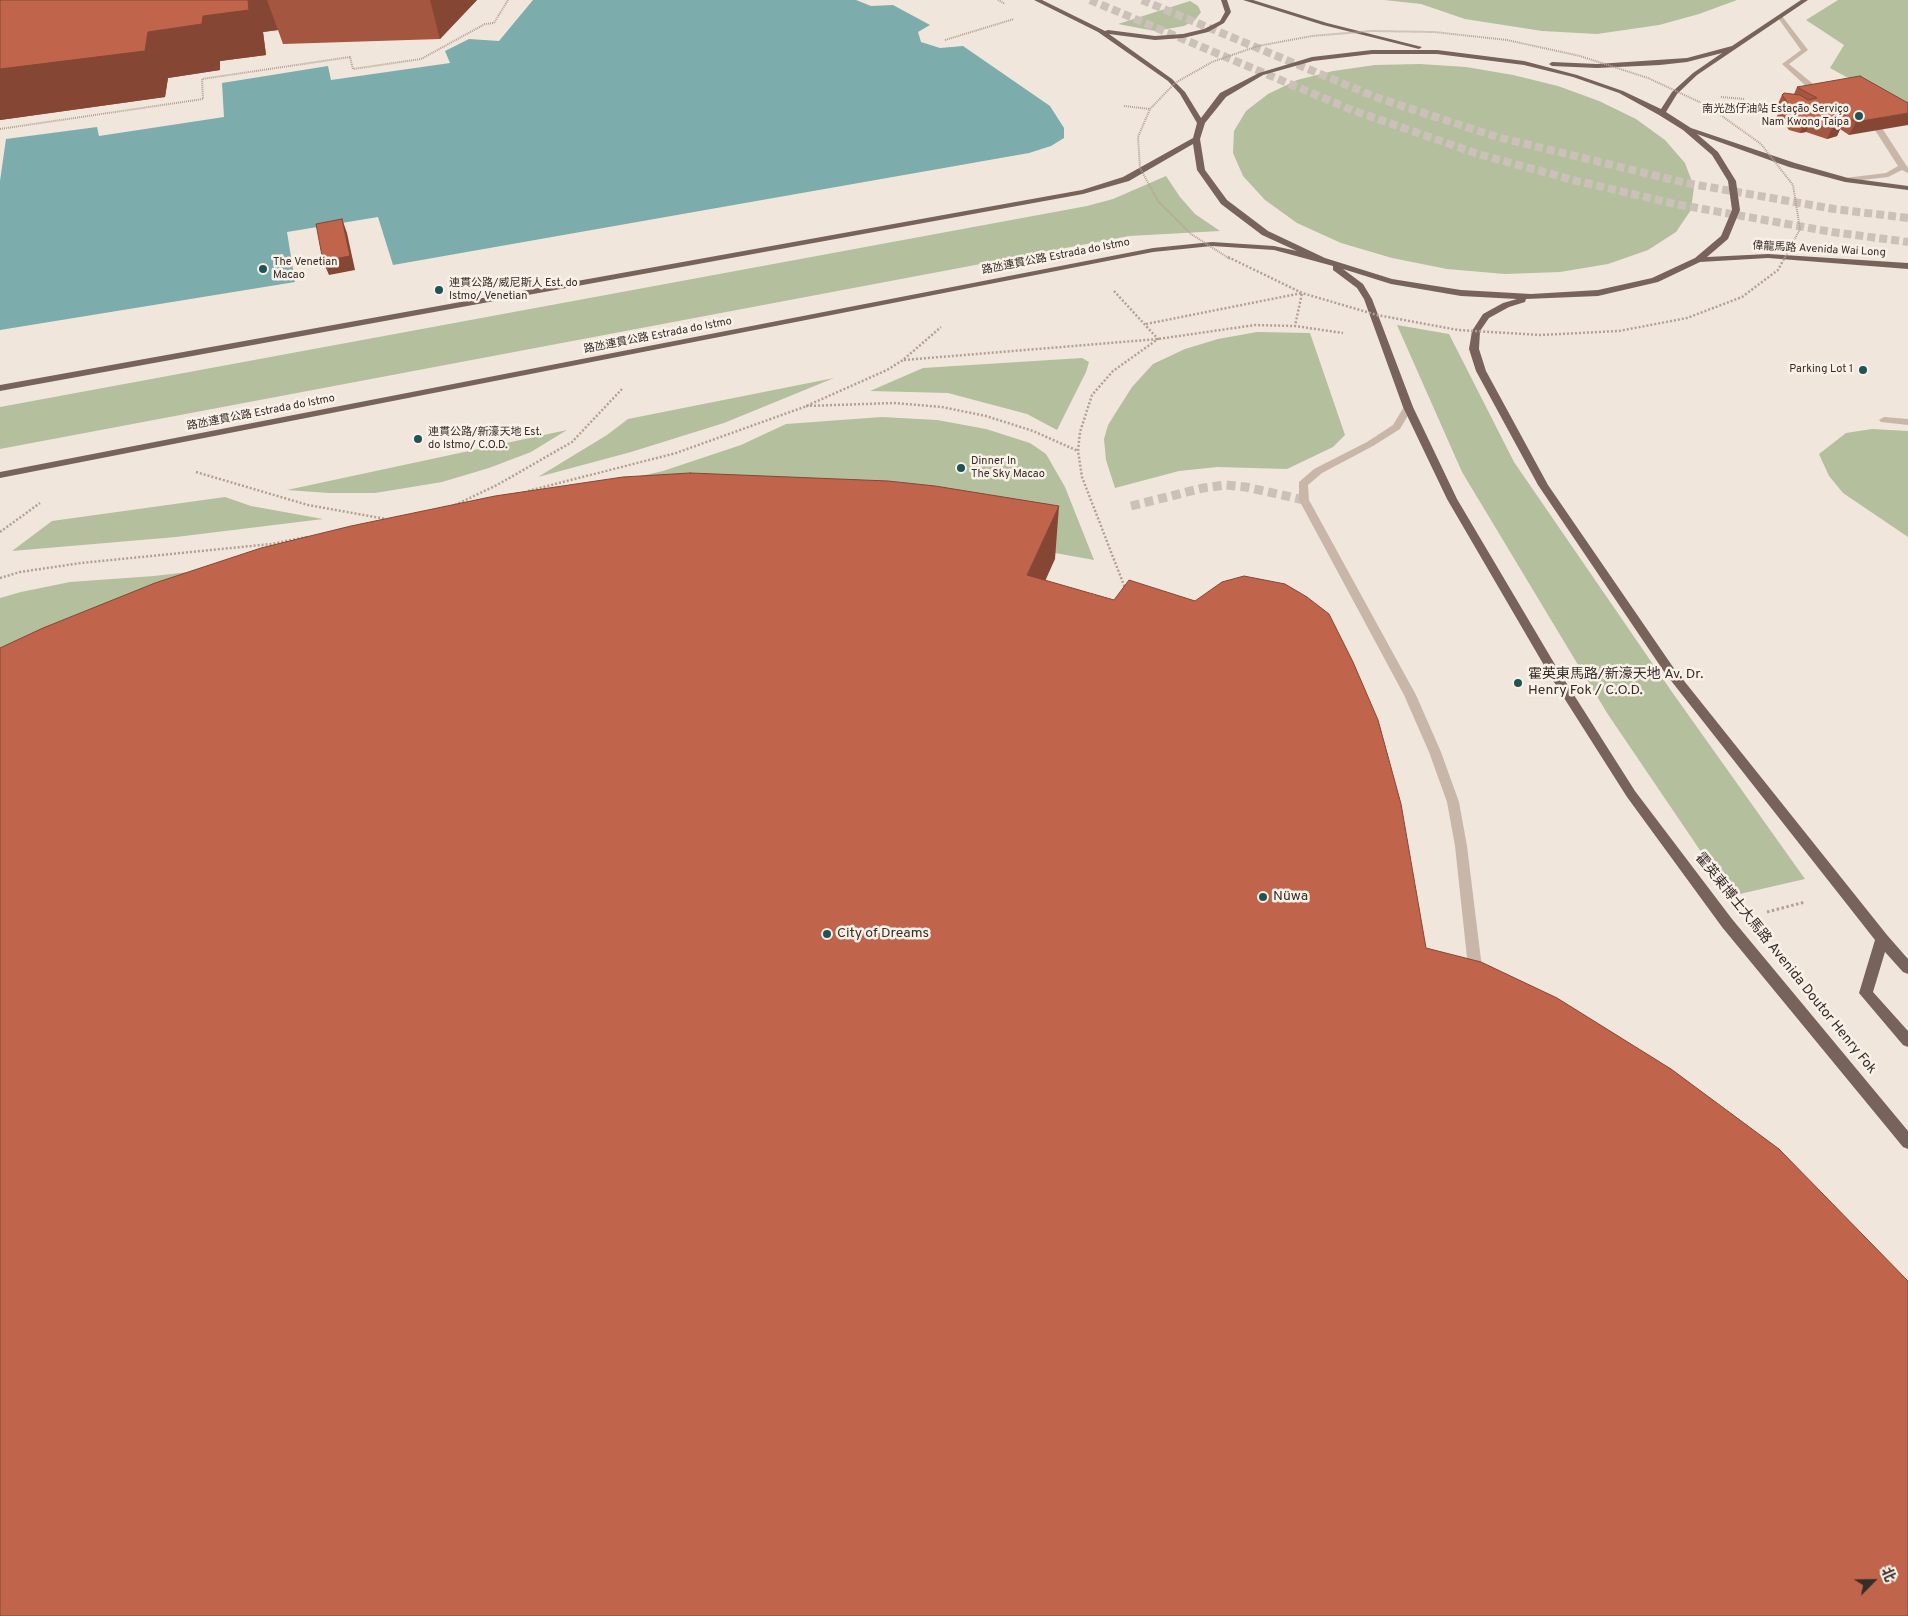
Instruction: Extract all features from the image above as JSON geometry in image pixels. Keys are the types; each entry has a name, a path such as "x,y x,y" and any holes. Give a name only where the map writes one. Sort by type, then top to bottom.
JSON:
{"main road":[{"path":"1038,0 1100,31 1170,80 1183,93 1200,123"},
{"path":"1100,31 1126,36 1155,38 1183,36 1206,31 1222,22 1228,12 1224,0"},
{"path":"1246,0 1325,24 1438,52 1524,63 1597,66 1660,64 1688,60 1734,48"},
{"path":"1662,113 1674,93 1684,83 1805,0"},
{"path":"1438,52 1372,52 1321,58 1261,74 1223,95 1200,123 1196,139 1201,170 1224,202 1265,233 1325,261 1391,281 1461,293 1531,297 1598,293 1655,280 1698,260 1725,236 1736,210 1732,181 1715,154 1686,128 1621,92 1584,79 1524,63"},
{"path":"1686,128 1792,165 1848,180 1908,188"},
{"path":"0,388 1083,192 1126,179 1196,139"},
{"name":"路氹連貫公路 Estrada do Istmo","path":"0,475 1153,250 1212,244 1274,248 1325,261"},
{"name":"偉龍馬路 Avenida Wai Long","path":"1698,260 1768,256 1908,266"},
{"name":"霍英東博士大馬路 Avenida Doutor Henry Fok","path":"1325,261 1360,286 1368,299 1408,407 1452,499 1556,676 1632,794 1727,923 1908,1142"},
{"path":"1531,297 1506,305 1486,316 1476,331 1474,349 1481,371 1543,485 1669,670 1882,939 1908,968"},
{"path":"1882,939 1866,993 1908,1041"}],"lane":[{"path":"1780,17 1805,50 1786,64 1821,95"},
{"path":"1848,180 1888,174 1905,169 1879,130"},
{"path":"1408,407 1397,427 1370,444 1318,471 1303,484 1304,500 1410,695 1435,752 1452,802 1461,846 1479,993"},
{"path":"1884,420 1908,422"}],"path":[{"path":"0,129 203,99 202,79 350,57 353,69 421,59 485,24 494,23 508,0"},
{"path":"945,40 1018,18"},
{"path":"1371,31 1434,32 1507,40 1580,56 1648,78 1708,106 1761,144 1793,185 1800,229 1778,270 1742,297 1687,318 1619,331 1540,335 1458,330 1377,315 1302,293 1240,265 1191,234 1158,201 1140,168 1138,137 1150,109 1175,83 1212,62 1258,46 1294,39 1371,31"},
{"path":"1715,97 1745,99"},
{"path":"1124,106 1150,109"},
{"path":"1296,326 1302,293"},
{"path":"1158,339 1145,324 1302,293"},
{"path":"520,493 597,475 676,453 804,407 887,370 903,360 944,324"},
{"path":"903,360 1158,339 1255,325 1296,326 1383,340"},
{"path":"1127,594 1082,477 1078,451 1080,432 1092,395 1113,371 1158,339"},
{"path":"462,506 451,508 497,485 572,442 592,423 662,346"},
{"path":"804,407 894,403 942,407 986,416 1033,431 1078,451"},
{"path":"195,472 308,505 391,520 382,522"},
{"path":"0,578 20,572 81,563 271,544 308,537"},
{"path":"1727,923 1844,891"}],"green space":[{"path":"1384,0 1737,0 1699,14 1659,25 1597,34 1542,31 1465,19 1421,4"},
{"path":"1838,0 1908,0 1908,111 1830,68 1844,45 1806,20"},
{"path":"1190,1 1198,6 1201,12 1195,20 1184,26 1155,31 1118,24"},
{"path":"1420,64 1466,67 1513,75 1558,86 1599,101 1636,119 1665,140 1685,163 1694,187 1691,210 1676,232 1648,250 1608,264 1560,272 1505,274 1447,269 1392,258 1341,243 1297,223 1265,200 1243,176 1233,153 1234,131 1246,111 1268,94 1297,80 1333,71 1375,65"},
{"path":"1166,176 1180,197 1195,214 1220,231 1129,236 0,449 0,407 1087,206 1113,199"},
{"path":"1397,325 1449,334 1514,462 1672,692 1805,879 1731,896 1607,713 1462,472"},
{"path":"1257,332 1310,333 1345,435 1333,447 1287,469 1217,467 1179,471 1115,488 1106,460 1104,439 1108,425 1132,387 1153,364 1185,349 1218,339"},
{"path":"1082,358 1089,362 1086,372 1057,430 1027,414 948,393 870,391 923,368"},
{"path":"834,378 724,423 631,452 538,477 607,435 628,419"},
{"path":"882,417 937,420 986,429 1030,443 1046,454 1065,487 1094,560 933,531 0,712 0,598 70,582 154,576 257,564 663,471 741,445 786,424"},
{"path":"1872,429 1908,431 1908,537 1843,493 1829,476 1819,454 1846,433"},
{"path":"567,430 531,452 489,468 442,482 375,493 329,493 287,490"},
{"path":"225,497 251,506 323,519 176,537 12,551 52,521"}],"water":[{"name":"The Venetian Macao","path":"533,0 856,0 871,6 893,5 930,25 918,32 921,42 940,48 963,46 1050,106 1064,128 1064,138 1051,146 1029,153 393,265 378,217 287,232 295,282 0,330 0,181 6,139 97,127 99,136 224,117 222,83 328,66 331,80 450,63 445,51 469,39 499,41"}],"building":[{"path":"0,0 248,0 249,10 203,16 202,24 148,32 145,51 0,69"},
{"path":"1860,76 1908,103 1908,113 1856,122 1843,114 1836,115 1843,123 1833,126 1812,118 1806,120 1795,117 1791,112 1784,109 1782,105 1787,102 1782,95 1784,93 1800,95 1808,100 1817,98 1797,87"},
{"path":"342,219 350,256 323,261 316,224"},
{"name":"City of Dreams","path":"690,473 888,481 935,486 1059,506 1027,575 1114,600 1129,580 1195,601 1222,582 1244,576 1285,584 1307,597 1329,614 1353,662 1378,720 1401,804 1426,948 1481,962 1557,998 1671,1069 1779,1149 1908,1281 1908,1616 0,1616 0,648 43,628 155,583 261,548 351,526 495,496 623,477"}],"tunnel":[{"path":"1090,0 1352,110 1478,154 1573,180 1675,204 1832,232 1908,242"},
{"path":"1142,0 1378,98 1497,137 1686,183 1834,209 1908,218"},
{"path":"1131,506 1203,488 1226,485 1246,487 1304,500"}],"place":[{"name":"南光氹仔油站 Estação Serviço Nam Kwong Taipa","path":"1859,116"},
{"name":"The Venetian Macao","path":"263,269"},
{"name":"連貫公路/威尼斯人 Est. do Istmo/ Venetian","path":"439,290"},
{"name":"Parking Lot 1","path":"1863,370"},
{"name":"連貫公路/新濠天地 Est. do Istmo/ C.O.D.","path":"418,439"},
{"name":"Dinner In The Sky Macao","path":"961,468"},
{"name":"霍英東馬路/新濠天地 Av. Dr. Henry Fok / C.O.D.","path":"1518,683"},
{"name":"Nüwa","path":"1263,897"},
{"name":"City of Dreams","path":"827,934"}]}
